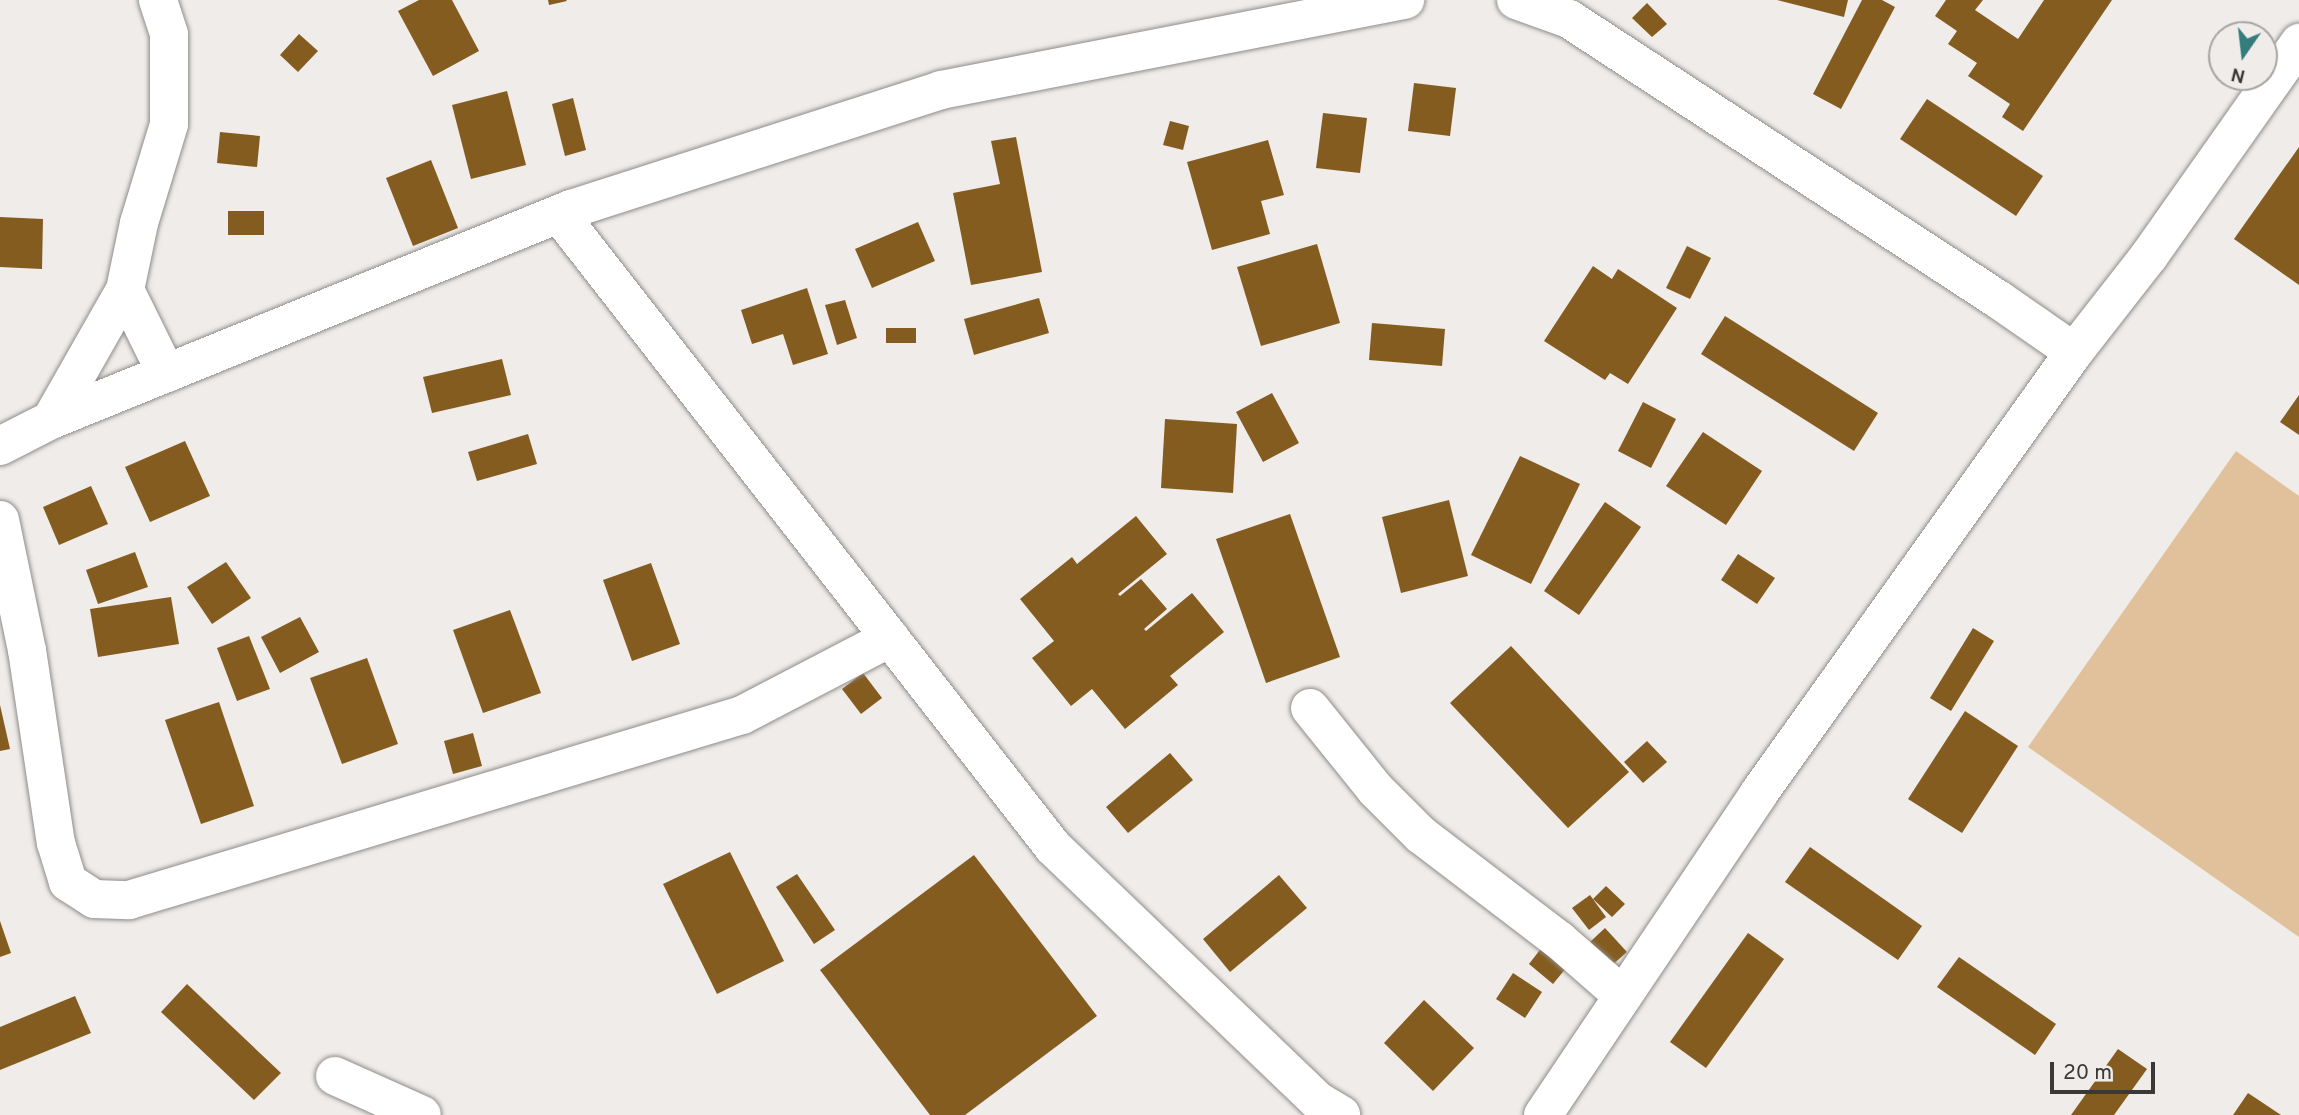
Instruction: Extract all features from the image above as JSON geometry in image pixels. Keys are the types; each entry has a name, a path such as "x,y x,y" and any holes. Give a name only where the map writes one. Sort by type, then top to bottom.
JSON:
{"street":[{"path":"51,420 125,290 139,223 169,124 169,34 158,0"},
{"path":"0,446 51,420 559,214 941,90 1405,0"},
{"path":"1516,0 1569,19 2000,300 2074,352"},
{"path":"1543,1115 1759,793 2074,352 2149,256 2299,43"},
{"path":"559,214 1053,847 1321,1110"},
{"path":"125,290 166,373"},
{"path":"0,520 27,650 56,844 68,882 94,899 129,900 742,715 890,638"},
{"path":"1310,708 1376,790 1421,835 1559,940 1623,996"},
{"path":"335,1076 422,1115"}],"shaded area":[{"path":"2236,451 2299,496 2299,937 2028,747"}],"building":[{"path":"419,0 452,0 479,51 433,76 398,11"},
{"path":"548,0 566,0 567,1 549,5"},
{"path":"1777,0 1848,0 1844,17"},
{"path":"1862,0 1882,0 1895,7 1841,109 1813,94"},
{"path":"1946,0 1983,0 1975,10 2018,39 2044,0 2112,0 2023,131 2002,117 2010,104 1968,76 1977,63 1948,44 1957,31 1935,16"},
{"path":"1647,3 1667,24 1652,37 1632,18"},
{"path":"299,34 318,51 298,72 280,55"},
{"path":"1414,83 1456,88 1450,136 1408,131"},
{"path":"507,91 526,165 471,179 452,105"},
{"path":"573,98 586,150 565,156 552,104"},
{"path":"1927,99 2043,176 2016,216 1900,139"},
{"path":"1323,113 1367,118 1360,173 1316,168"},
{"path":"1170,121 1189,126 1183,150 1163,145"},
{"path":"220,132 260,136 257,167 217,163"},
{"path":"1016,137 1042,272 971,285 953,193 1000,184 991,141"},
{"path":"1268,140 1284,195 1261,201 1270,234 1212,250 1187,162"},
{"path":"2299,147 2299,285 2234,239"},
{"path":"431,160 458,228 413,246 386,178"},
{"path":"228,211 264,211 264,235 228,235"},
{"path":"0,217 43,219 42,269 0,267"},
{"path":"918,222 935,261 872,288 855,249"},
{"path":"1317,244 1340,323 1261,346 1237,267"},
{"path":"1687,246 1711,258 1690,299 1666,288"},
{"path":"1593,266 1612,279 1618,269 1677,308 1628,384 1610,373 1605,380 1544,341"},
{"path":"807,288 828,354 793,365 783,334 752,344 741,310"},
{"path":"1039,298 1049,333 974,355 964,319"},
{"path":"845,300 857,338 837,345 825,305"},
{"path":"1725,316 1878,413 1854,451 1701,354"},
{"path":"1372,323 1445,329 1442,366 1369,360"},
{"path":"886,328 916,328 916,343 886,343"},
{"path":"502,359 511,395 432,413 423,377"},
{"path":"1272,393 1299,443 1263,462 1236,412"},
{"path":"2299,395 2299,435 2280,422"},
{"path":"1643,402 1676,419 1651,468 1618,451"},
{"path":"1165,419 1237,424 1233,493 1161,488"},
{"path":"1703,432 1762,471 1726,525 1666,486"},
{"path":"528,434 537,464 477,481 468,452"},
{"path":"185,441 210,496 150,522 125,467"},
{"path":"1520,456 1580,484 1531,584 1471,555"},
{"path":"91,486 108,524 59,545 43,507"},
{"path":"1449,500 1468,576 1401,593 1382,517"},
{"path":"1605,502 1641,527 1579,615 1544,591"},
{"path":"1290,514 1340,657 1266,683 1216,539"},
{"path":"1136,516 1167,554 1118,594 1120,596 1141,579 1167,609 1144,629 1146,631 1192,593 1224,632 1170,676 1178,685 1125,729 1092,689 1071,706 1032,658 1054,641 1020,599 1072,557 1077,564"},
{"path":"135,552 148,587 98,604 86,570"},
{"path":"1738,554 1775,578 1757,604 1721,580"},
{"path":"226,562 251,598 212,624 187,587"},
{"path":"651,563 680,644 632,661 603,580"},
{"path":"171,597 179,644 98,657 90,609"},
{"path":"510,610 541,693 483,713 453,630"},
{"path":"300,617 319,652 280,673 261,637"},
{"path":"1973,628 1994,641 1951,711 1930,698"},
{"path":"249,636 270,689 237,701 217,648"},
{"path":"1511,646 1629,772 1568,828 1450,703"},
{"path":"367,658 398,744 342,764 310,678"},
{"path":"863,673 882,698 861,714 842,689"},
{"path":"219,702 254,806 201,824 165,720"},
{"path":"0,705 10,749 0,751"},
{"path":"1965,711 2018,746 1962,833 1908,799"},
{"path":"473,733 482,766 453,774 444,741"},
{"path":"1647,741 1667,762 1643,783 1624,762"},
{"path":"1170,753 1193,780 1128,833 1106,807"},
{"path":"1810,847 1922,926 1898,960 1785,882"},
{"path":"730,852 784,961 717,994 663,884"},
{"path":"974,855 1097,1016 965,1115 930,1115 820,970"},
{"path":"797,874 835,930 814,944 776,887"},
{"path":"1279,875 1307,908 1230,972 1203,939"},
{"path":"1606,886 1625,904 1612,917 1593,899"},
{"path":"1590,895 1606,917 1589,930 1572,908"},
{"path":"0,921 11,953 0,957"},
{"path":"1605,928 1627,952 1611,966 1590,942"},
{"path":"1748,933 1784,959 1706,1068 1670,1042"},
{"path":"1546,942 1571,962 1553,984 1529,964"},
{"path":"1959,957 2056,1024 2035,1055 1937,987"},
{"path":"1513,973 1542,992 1525,1018 1496,999"},
{"path":"187,984 281,1073 254,1100 161,1012"},
{"path":"75,996 91,1033 0,1070 0,1027"},
{"path":"1424,1000 1474,1048 1433,1091 1384,1043"},
{"path":"2118,1049 2147,1069 2114,1115 2071,1115"},
{"path":"2248,1093 2281,1115 2233,1115"}]}
